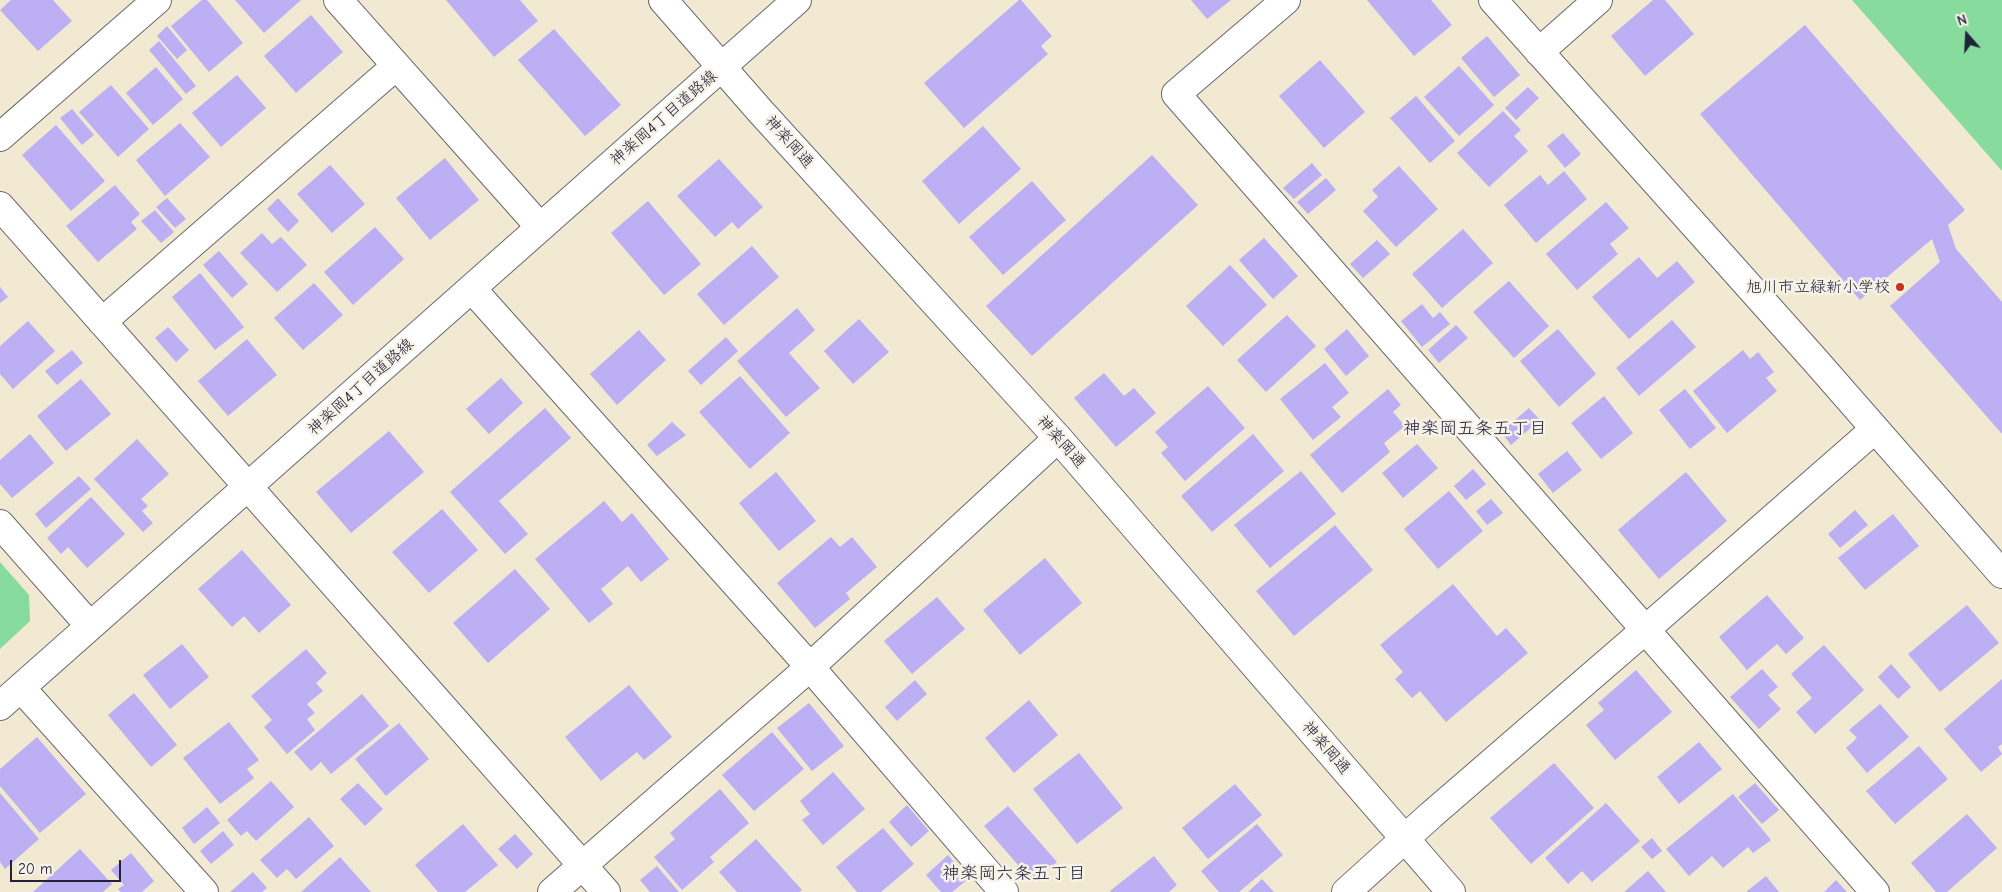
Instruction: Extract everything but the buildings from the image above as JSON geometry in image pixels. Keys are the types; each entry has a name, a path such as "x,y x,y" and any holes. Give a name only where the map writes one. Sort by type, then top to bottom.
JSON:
{"street":[{"path":"0,137 157,0"},
{"path":"338,0 540,227"},
{"name":"神楽岡通","path":"662,0 1058,438 1404,840 1451,892"},
{"name":"神楽岡4丁目道路線","path":"0,706 797,0"},
{"path":"1286,0 1176,94 1875,892"},
{"path":"1493,0 2002,574"},
{"path":"1539,52 1598,0"},
{"path":"102,322 396,66"},
{"path":"0,206 606,892"},
{"path":"472,289 810,667 1004,892"},
{"path":"1346,892 1430,815 1646,630 1875,429"},
{"path":"552,892 810,667 1058,438"},
{"path":"0,524 90,626"},
{"path":"21,688 204,892"}],"green space":[{"path":"1852,0 2002,0 2002,171"},
{"path":"0,562 29,595 30,621 0,649"}],"place":[{"name":"旭川市立緑新小学校","path":"1900,287"}],"district":[{"name":"神楽岡五条五丁目","path":"1475,429"},
{"name":"神楽岡六条五丁目","path":"1014,874"}]}
